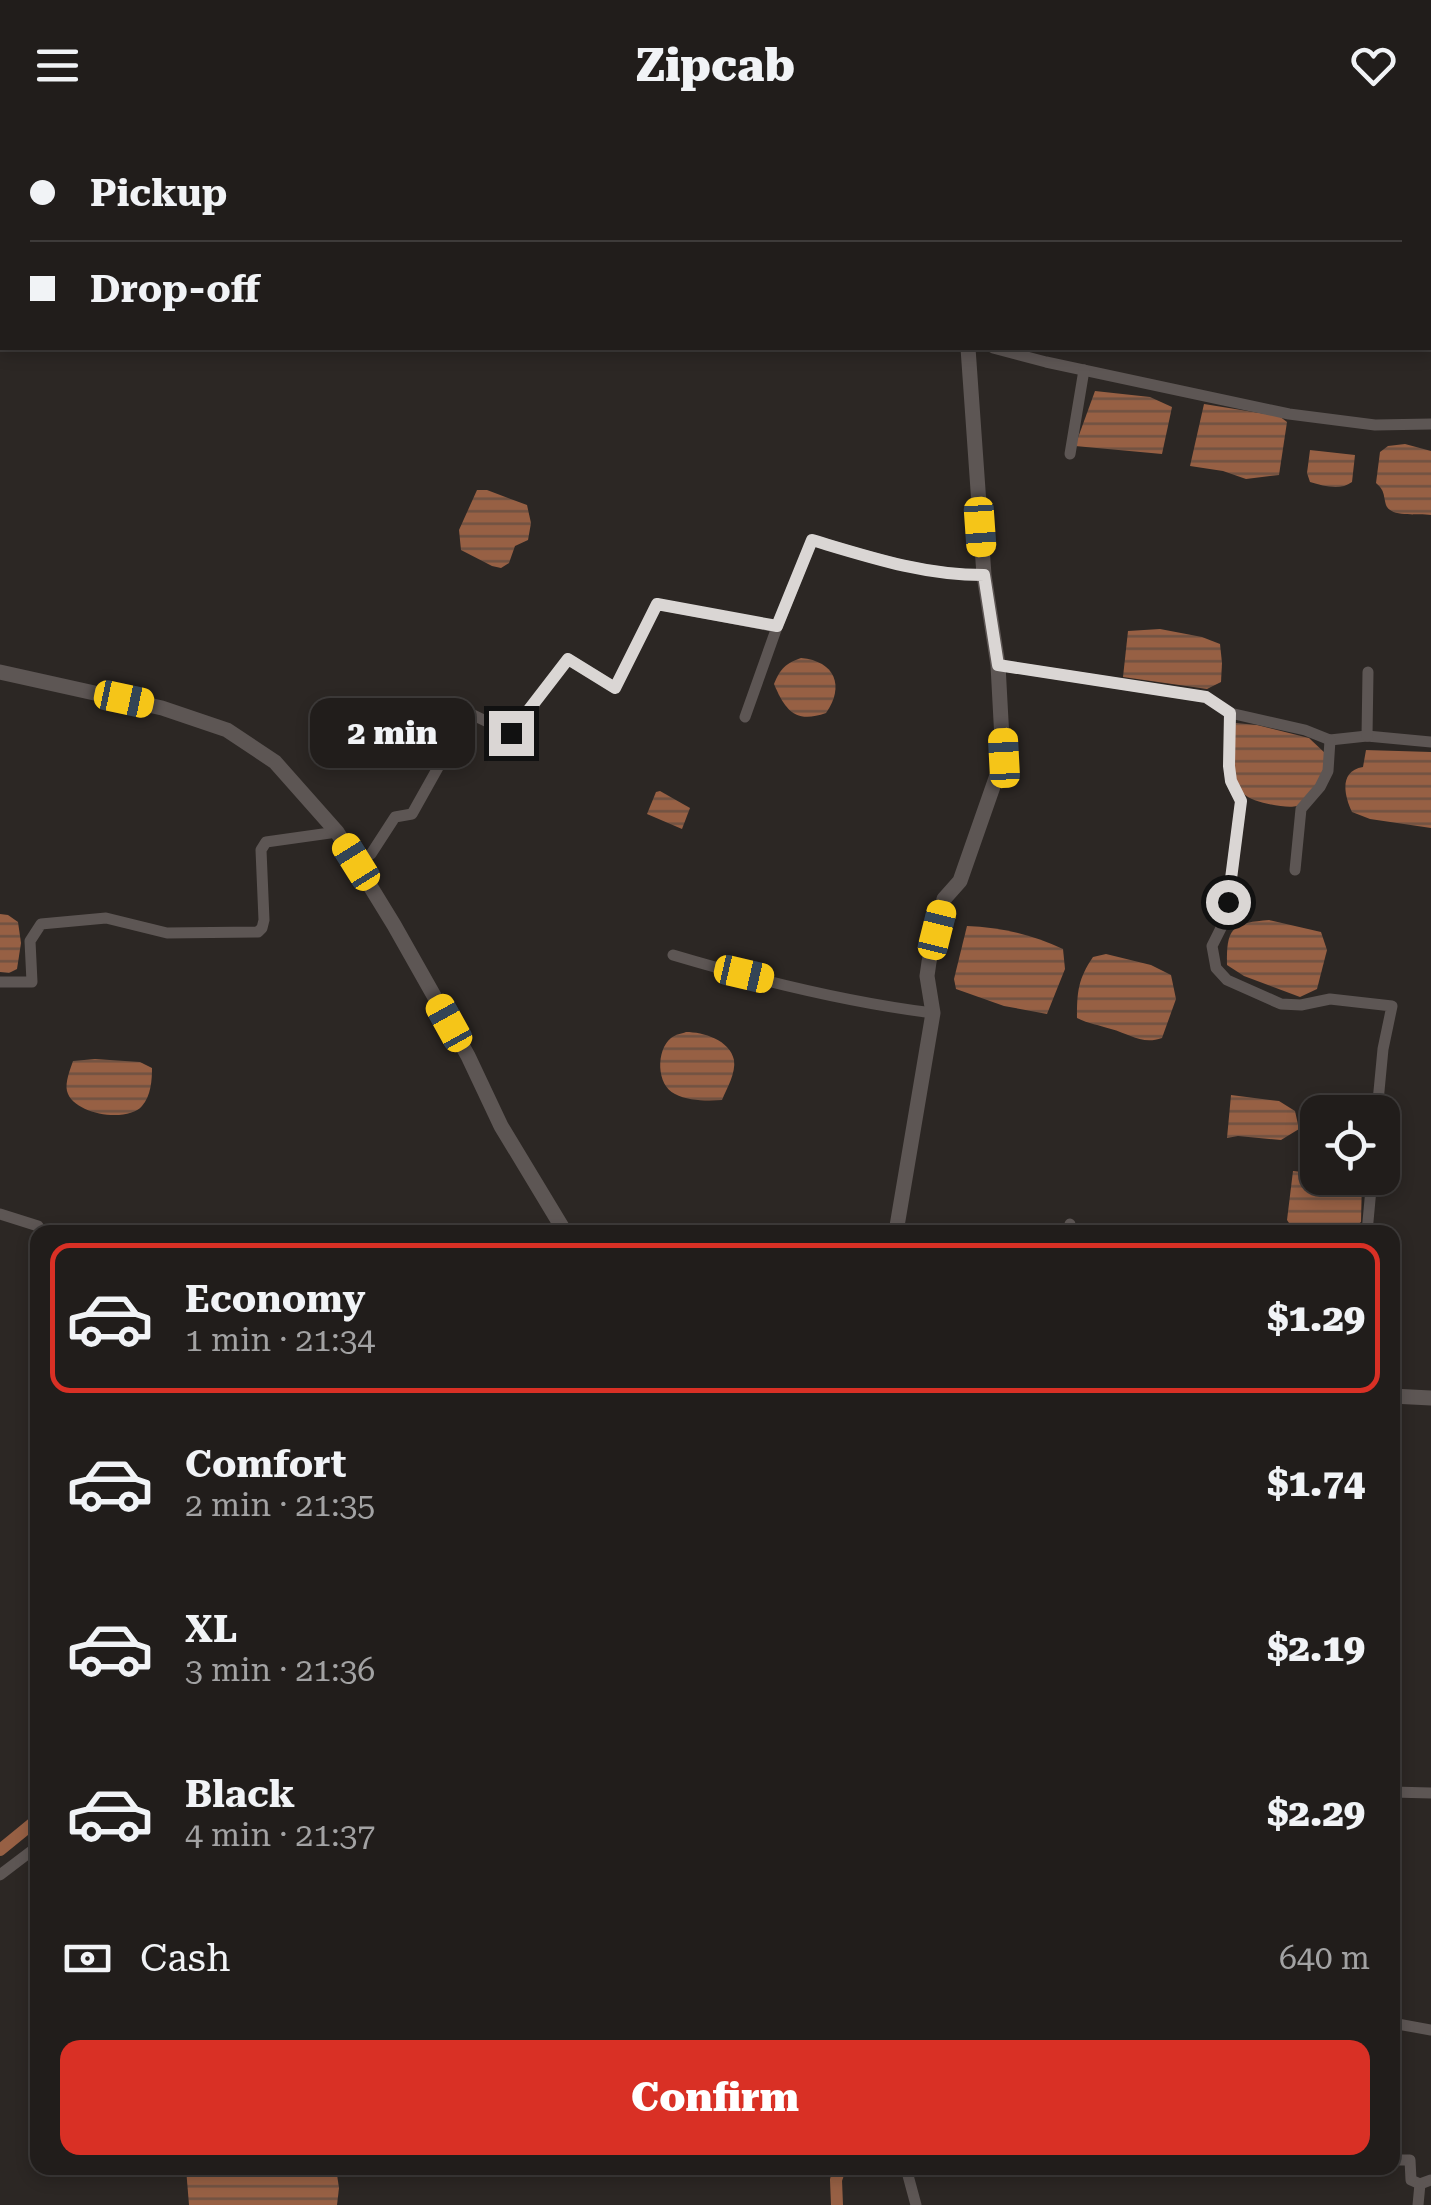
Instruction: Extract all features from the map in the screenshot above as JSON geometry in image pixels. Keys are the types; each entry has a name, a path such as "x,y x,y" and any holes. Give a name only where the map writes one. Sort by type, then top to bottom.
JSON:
{"main road":[{"path":"897,1225 932,1013 927,976 944,899 960,881 1004,758 998,665 984,575 968,350"},
{"path":"0,672 162,708 226,730 275,762 337,832 356,862 468,1056 501,1126 561,1225"},
{"path":"1400,1396 1431,1398"}],"street":[{"path":"1001,350 1289,414 1375,425 1431,424"},
{"path":"1070,454 1084,370"},
{"path":"745,717 812,540 902,566 955,575 984,575"},
{"path":"356,862 371,854 395,817 412,814 470,714 511,733 568,659 615,688 657,604 777,626"},
{"path":"998,665 1206,697 1230,713 1305,730 1330,740 1367,736 1431,742"},
{"path":"1367,736 1368,672"},
{"path":"1230,713 1229,766 1241,801 1226,918 1212,946 1216,968 1227,980 1281,1004 1330,1000 1392,1006 1379,1095"},
{"path":"1295,870 1301,809 1320,787 1328,770 1330,740"},
{"path":"0,982 32,982 30,941 41,924 106,918 166,932 258,932 264,920 261,850 266,842 337,832"},
{"path":"673,956 883,1007 932,1013"},
{"path":"1368,1225 1370,1195"},
{"path":"0,1214 35,1225"},
{"path":"1400,1792 1431,1793"},
{"path":"0,1875 30,1852"},
{"path":"1400,2025 1431,2030"},
{"path":"1400,2160 1410,2160 1411,2180 1425,2182 1418,2205"},
{"path":"908,2175 916,2205"}],"shaded area":[{"path":"1095,391 1150,397 1172,407 1162,454 1075,446"},
{"path":"1204,404 1279,416 1287,422 1279,475 1246,479 1190,466"},
{"path":"1405,444 1431,451 1431,515 1393,512 1376,483 1380,452 1388,446"},
{"path":"1310,450 1355,455 1352,482 1337,487 1310,482"},
{"path":"477,490 527,505 531,523 528,540 515,546 509,563 501,568 461,550 459,530"},
{"path":"1160,629 1220,644 1221,682 1207,689 1123,677 1128,631"},
{"path":"801,658 822,664 833,676 835,693 826,713 799,716 787,708 778,693 774,684 779,674 787,664"},
{"path":"1232,725 1309,738 1326,754 1321,776 1304,803 1285,807 1244,794 1231,762"},
{"path":"1366,750 1431,752 1431,828 1370,819 1352,812 1347,779 1355,769 1363,767"},
{"path":"660,791 690,808 682,829 647,814"},
{"path":"0,914 18,922 21,943 17,969 9,973 0,972"},
{"path":"1269,920 1321,932 1327,950 1317,989 1300,997 1244,976 1227,965 1228,942 1234,929"},
{"path":"967,926 1016,933 1063,949 1065,969 1047,1014 1004,1006 956,989 954,979"},
{"path":"1106,954 1151,965 1171,975 1176,999 1162,1038 1142,1040 1077,1018 1084,972 1093,957"},
{"path":"686,1032 715,1038 731,1053 734,1070 722,1100 686,1098 664,1083 660,1067 666,1043"},
{"path":"73,1061 140,1062 152,1068 149,1093 142,1106 125,1114 102,1114 71,1099 67,1084"},
{"path":"1231,1095 1279,1101 1295,1111 1299,1129 1281,1140 1227,1138"},
{"path":"1293,1171 1300,1172 1300,1195 1362,1195 1361,1222 1357,1225 1290,1225 1287,1220"},
{"path":"187,2175 337,2175 337,2205 189,2205"}],"waterway":[{"path":"0,1850 30,1826"},
{"path":"837,2205 838,2175"}],"route":[{"path":"511,733 568,659 615,688 657,604 777,626 812,540 902,566 955,575 984,575 998,665 1206,697 1230,713 1229,766 1241,801 1228,902"}]}
